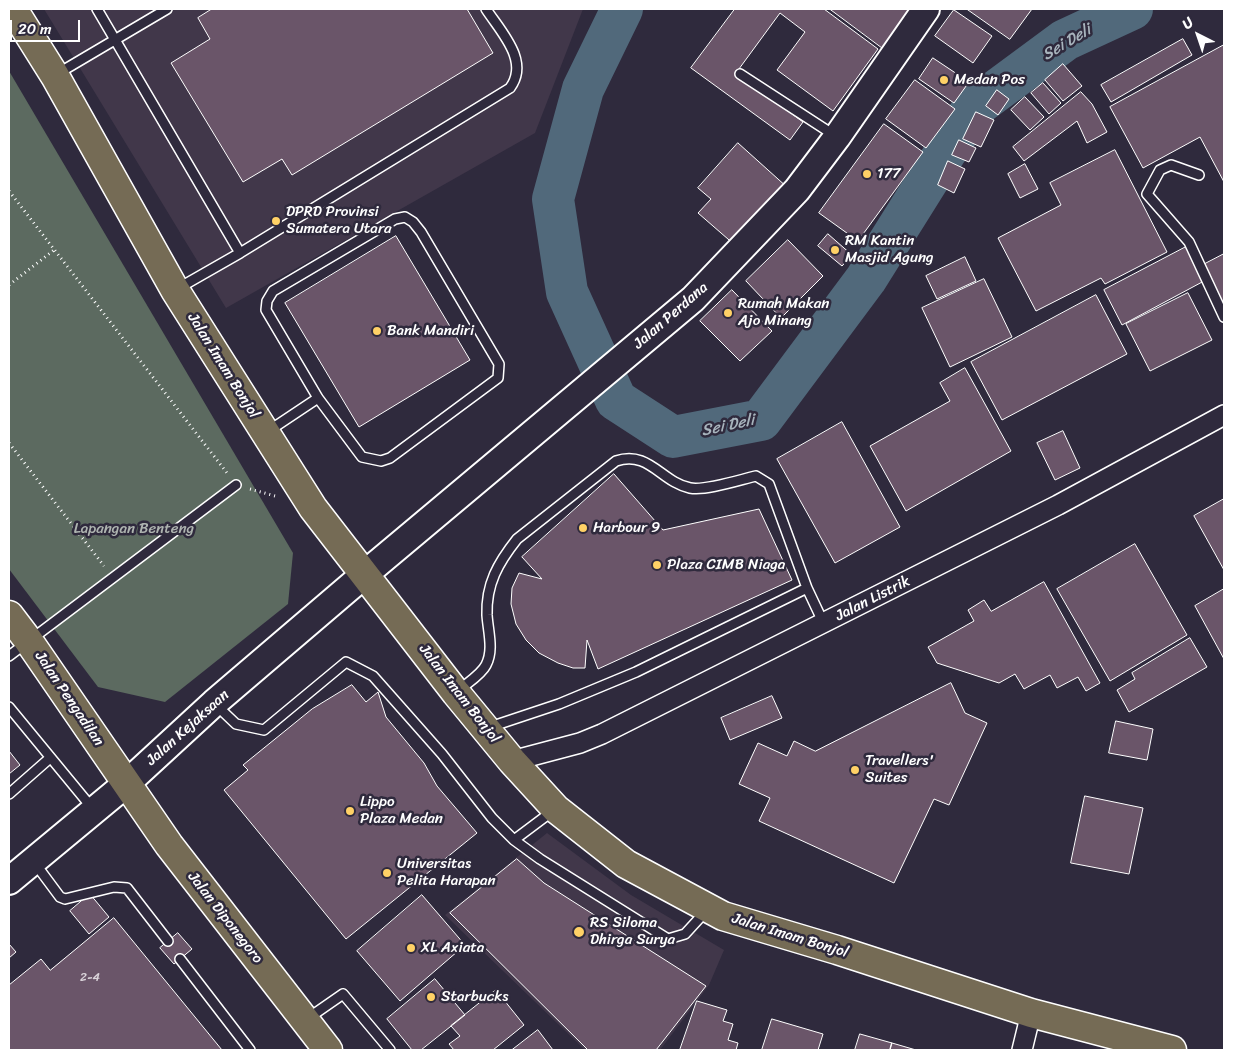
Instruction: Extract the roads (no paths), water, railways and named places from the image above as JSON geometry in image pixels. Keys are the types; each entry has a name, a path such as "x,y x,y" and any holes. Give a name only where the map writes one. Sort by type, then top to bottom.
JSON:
{"main road":[{"name":"Jalan Imam Bonjol","path":"13,9 54,76 175,290 313,508 456,693 512,761 556,809 626,864 723,916 837,950 1031,1013 1172,1050"},
{"name":"Jalan Perdana","path":"365,574 693,299 797,190 838,137 926,9"},
{"name":"Jalan Kejaksaan","path":"9,880 93,809 126,784 214,703 365,574"},
{"name":"Jalan Pengadilan","path":"9,615 19,648 126,784"},
{"name":"Jalan Diponegoro","path":"126,784 169,845 325,1049"}],"street":[{"name":"Jalan Listrik","path":"512,761 580,743 602,734 825,624 1222,422"},
{"path":"1022,1050 1031,1013"}],"lane":[{"path":"97,9 117,40 240,252"},
{"path":"54,76 167,9"},
{"path":"175,290 510,88 516,79 518,67 515,54 486,9"},
{"path":"740,74 838,137"},
{"path":"1199,175 1171,165 1160,170 1147,194 1189,242 1224,317"},
{"path":"405,217 421,232 499,364 498,378 390,458 381,461 362,457 318,398 266,310 268,301 274,291 395,219 405,217"},
{"path":"265,434 318,398"},
{"path":"456,693 485,667 487,662 490,653 487,613 492,578 505,555 517,539 616,461 628,457 640,460 690,488 756,476 765,480 769,484 807,588 825,624"},
{"path":"19,648 236,485"},
{"path":"485,728 559,704 636,672 807,588"},
{"path":"214,703 236,724 264,730 346,662 373,676 442,754 492,818 514,840 540,859 668,939 685,934 707,908"},
{"path":"9,707 93,809"},
{"path":"9,794 50,758"},
{"path":"514,840 556,809"},
{"path":"33,860 60,897 65,899 114,887 127,888 168,941"},
{"path":"180,959 250,1050"},
{"path":"305,1021 343,994 390,1050"}],"waterway":[{"name":"Sei Deli","path":"622,9 583,89 553,199 567,292 616,400 673,437 761,420 866,279 973,108 1065,40 1132,9"}],"place":[{"name":"Medan Pos","path":"944,80"},
{"name":"177","path":"867,174"},
{"name":"DPRD Provinsi Sumatera Utara","path":"276,221"},
{"name":"RM Kantin Masjid Agung","path":"835,250"},
{"name":"Rumah Makan Ajo Minang","path":"728,313"},
{"name":"Bank Mandiri","path":"377,331"},
{"name":"Harbour 9","path":"583,528"},
{"name":"Plaza CIMB Niaga","path":"657,565"},
{"name":"Travellers' Suites","path":"855,770"},
{"name":"Lippo Plaza Medan","path":"350,811"},
{"name":"Universitas Pelita Harapan","path":"387,873"},
{"name":"RS Siloma Dhirga Surya","path":"579,932"},
{"name":"XL Axiata","path":"411,948"},
{"name":"Starbucks","path":"431,997"}],"park label":[{"name":"Lapangan Benteng","path":"134,529"}]}
